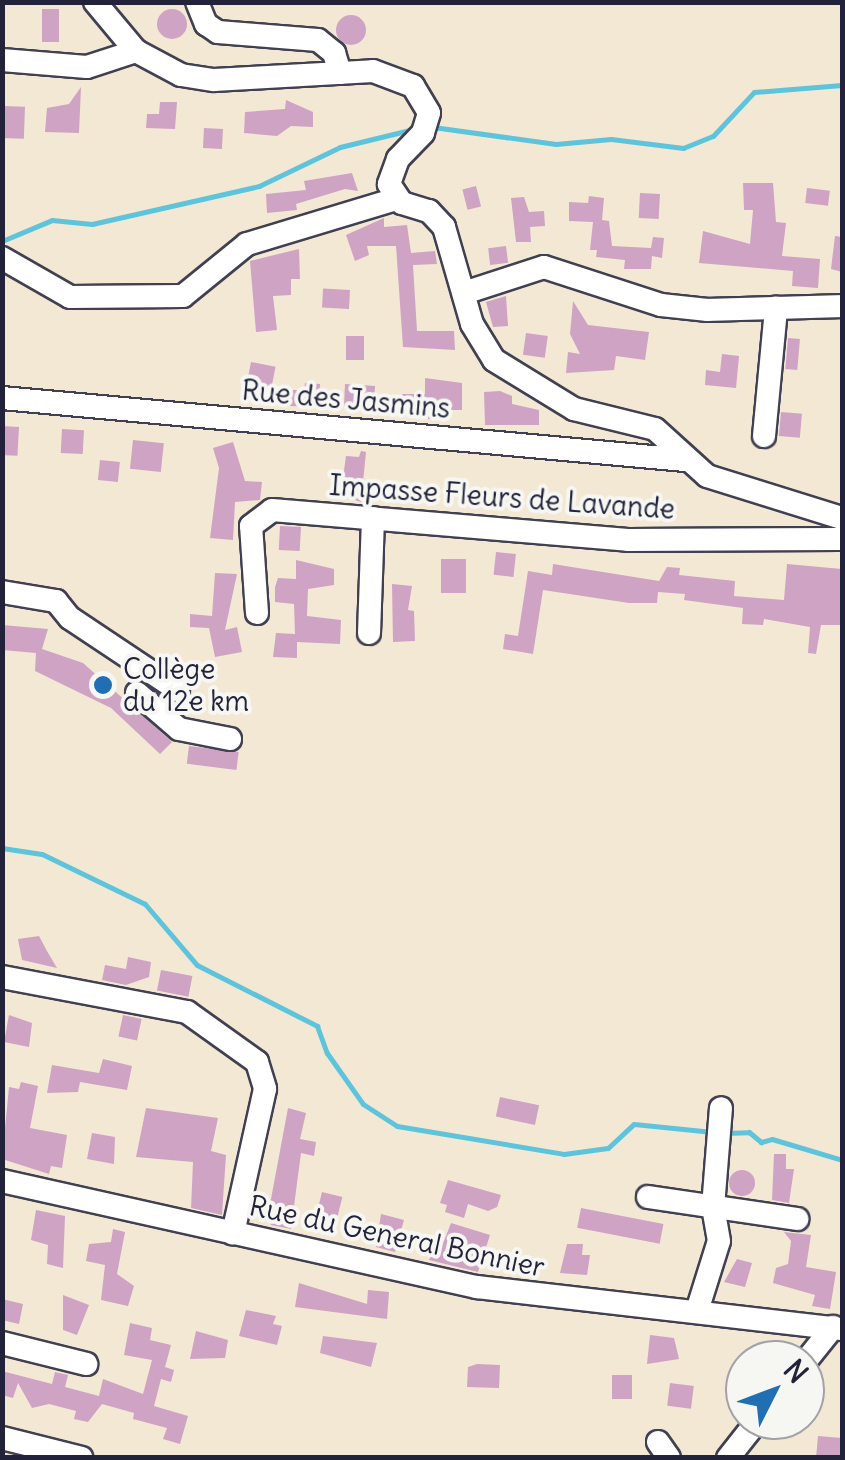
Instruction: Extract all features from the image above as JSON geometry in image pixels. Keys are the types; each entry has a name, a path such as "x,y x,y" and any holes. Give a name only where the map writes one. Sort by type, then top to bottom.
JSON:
{"street":[{"path":"95,2 136,51 181,76 214,80 340,73 395,77 424,100 424,133 391,171 396,198"},
{"path":"197,2 206,24 218,32 318,40 334,52 340,73"},
{"path":"2,60 87,67 136,51"},
{"path":"2,258 70,297 182,296 247,244 396,198 429,211 444,226 472,324 494,360 574,409 655,429 685,460 746,492 800,501 842,518"},
{"path":"464,292 544,267 661,305 842,306"},
{"path":"764,436 776,308"},
{"name":"Rue des Jasmins","path":"2,398 685,460"},
{"name":"Impasse Fleurs de Lavande","path":"256,614 251,526 263,513 372,518 628,540 842,539"},
{"path":"369,633 372,518"},
{"path":"2,592 56,600 70,618 172,685 142,698 180,728 230,739"},
{"path":"2,976 187,1012 257,1062 265,1088 233,1233"},
{"path":"697,1310 719,1241 713,1207 720,1123"},
{"name":"Rue du General Bonnier","path":"2,1181 477,1287 838,1328"},
{"path":"648,1197 797,1219"},
{"path":"2,1343 86,1364"},
{"path":"2,1438 82,1458"}],"building":[{"path":"42,9 59,9 59,42 42,42"},
{"path":"172,9 183,13 187,24 183,35 172,39 161,35 157,24 161,13"},
{"path":"351,15 362,19 366,30 362,41 351,45 340,41 336,30 340,19"},
{"path":"81,87 79,133 45,132 47,108 69,104"},
{"path":"286,100 313,112 313,127 291,126 277,136 244,133 245,112 285,109"},
{"path":"160,102 177,102 175,129 146,128 147,114 159,114"},
{"path":"2,106 25,107 24,139 2,138"},
{"path":"204,128 223,129 222,149 203,148"},
{"path":"352,173 358,191 345,189 296,204 297,210 267,213 266,194 306,190 304,181"},
{"path":"743,183 773,183 776,222 786,223 782,256 820,259 818,288 792,286 793,271 699,263 703,231 750,244 753,210 744,210"},
{"path":"476,186 481,206 467,210 462,189"},
{"path":"807,188 830,191 828,206 805,203"},
{"path":"640,193 660,194 659,219 639,218"},
{"path":"589,196 604,198 602,220 609,221 612,246 651,248 653,237 664,238 662,258 652,256 651,269 624,269 625,260 596,257 597,250 590,250 593,222 569,221 569,202 588,203"},
{"path":"524,197 529,212 544,211 545,226 530,227 531,242 516,242 511,198"},
{"path":"384,218 384,227 407,225 411,253 435,251 437,264 413,265 417,331 454,331 455,350 403,347 396,246 367,246 369,255 355,261 346,235"},
{"path":"835,236 842,237 842,272 831,269"},
{"path":"506,246 508,263 490,265 488,248"},
{"path":"299,249 300,279 291,279 291,295 273,296 277,330 256,332 250,261"},
{"path":"323,289 350,290 349,309 322,308"},
{"path":"506,296 508,326 493,327 486,302"},
{"path":"573,301 588,325 649,332 645,360 616,356 614,370 566,373 568,352 580,354 570,334"},
{"path":"526,333 548,336 545,358 523,355"},
{"path":"346,336 364,336 364,360 346,360"},
{"path":"788,338 800,339 797,370 785,369"},
{"path":"722,354 739,356 736,388 705,385 706,370 720,372"},
{"path":"251,362 276,367 269,398 245,393"},
{"path":"425,378 462,383 462,410 448,410 447,419 428,419 428,413 402,409 402,394 425,394"},
{"path":"305,383 320,384 319,407 290,406 291,390 304,390"},
{"path":"345,384 375,386 374,403 344,406"},
{"path":"500,391 512,396 512,404 539,410 539,425 485,425 484,392"},
{"path":"781,412 802,414 800,438 779,436"},
{"path":"2,426 19,427 17,456 2,455"},
{"path":"62,429 84,430 83,454 61,453"},
{"path":"133,440 164,443 161,472 130,469"},
{"path":"233,442 245,481 262,482 260,500 235,502 233,540 210,538 219,468 213,448"},
{"path":"361,451 366,452 361,502 346,497 352,479 343,478 346,456 359,457"},
{"path":"100,460 120,462 118,482 98,480"},
{"path":"280,526 301,527 300,551 279,550"},
{"path":"496,552 516,554 513,577 494,575"},
{"path":"441,559 466,559 466,593 441,593"},
{"path":"296,560 334,569 334,585 308,589 307,616 341,620 340,644 297,642 297,658 273,657 276,633 295,634 294,604 275,602 275,587 278,578 296,579"},
{"path":"553,564 659,581 667,567 680,568 679,575 735,581 734,596 784,600 787,564 842,569 842,625 821,625 816,654 808,653 810,627 764,619 763,625 742,624 743,608 684,600 685,594 658,592 657,603 629,603 543,590 533,654 503,649 505,634 518,636 528,571 552,575"},
{"path":"215,573 237,574 225,630 237,627 242,652 215,657 209,628 190,627 190,614 212,616"},
{"path":"392,584 412,586 408,610 414,611 415,641 393,642"},
{"path":"2,625 48,629 42,649 83,663 172,742 160,754 111,708 35,671 36,653 2,650"},
{"path":"189,746 239,752 236,770 187,764"},
{"path":"39,936 57,968 22,960 18,939"},
{"path":"128,957 151,962 149,977 126,985 102,980 105,965 126,969"},
{"path":"161,970 192,976 188,997 157,991"},
{"path":"9,1015 32,1023 29,1047 4,1042"},
{"path":"123,1015 142,1019 137,1040 118,1037"},
{"path":"103,1059 132,1066 127,1090 80,1082 78,1092 47,1093 52,1065 99,1073"},
{"path":"21,1082 38,1086 30,1128 67,1135 62,1168 51,1166 49,1174 2,1159 9,1087 19,1089"},
{"path":"500,1097 539,1105 535,1125 496,1117"},
{"path":"146,1108 218,1118 211,1151 226,1155 222,1215 191,1208 193,1162 136,1157"},
{"path":"288,1108 306,1113 300,1139 316,1142 314,1156 301,1153 291,1229 271,1225 268,1215"},
{"path":"92,1133 115,1137 114,1164 87,1159"},
{"path":"774,1154 786,1154 786,1169 794,1169 789,1203 772,1200"},
{"path":"742,1170 752,1173 752,1193 742,1196 732,1193 729,1183 732,1173"},
{"path":"448,1180 501,1195 497,1207 488,1211 468,1204 464,1218 445,1212 447,1205 440,1203"},
{"path":"322,1192 342,1197 333,1233 313,1228"},
{"path":"581,1208 663,1224 660,1244 577,1228"},
{"path":"36,1210 65,1216 63,1268 47,1264 48,1245 31,1240"},
{"path":"381,1214 404,1220 395,1252 376,1247"},
{"path":"451,1223 490,1235 478,1272 429,1260 432,1253 420,1249 426,1235 444,1241"},
{"path":"113,1229 125,1232 117,1274 134,1286 128,1306 101,1300 105,1265 86,1261 89,1244 111,1242"},
{"path":"784,1232 811,1235 806,1267 836,1272 830,1309 812,1306 815,1295 773,1283 776,1268 788,1264 791,1241"},
{"path":"567,1244 583,1244 582,1255 590,1255 587,1275 560,1273"},
{"path":"737,1259 752,1263 745,1287 724,1282"},
{"path":"299,1283 367,1304 368,1290 389,1292 387,1319 295,1307"},
{"path":"63,1295 89,1305 77,1335 63,1330"},
{"path":"2,1299 23,1304 19,1324 2,1320"},
{"path":"246,1310 276,1316 273,1324 282,1326 277,1345 239,1336"},
{"path":"130,1323 152,1328 150,1340 171,1345 165,1367 174,1370 171,1382 161,1379 154,1406 188,1416 180,1444 163,1439 167,1428 133,1419 134,1413 102,1404 88,1422 74,1419 76,1411 49,1404 32,1408 18,1383 13,1398 2,1395 2,1371 52,1384 55,1372 68,1375 65,1387 99,1396 103,1379 143,1394 152,1360 124,1355"},
{"path":"196,1331 228,1340 225,1358 190,1359"},
{"path":"650,1335 674,1338 679,1359 647,1364"},
{"path":"323,1336 377,1343 371,1367 320,1353"},
{"path":"500,1365 499,1388 467,1387 468,1367"},
{"path":"612,1375 632,1375 632,1399 612,1399"},
{"path":"670,1383 694,1386 691,1409 667,1406"},
{"path":"842,1438 842,1458 816,1458 818,1440"}],"waterway":[{"path":"433,127 556,144 611,139 683,148 713,136 754,92 842,85"},
{"path":"2,241 52,220 92,224 259,186 340,147 414,129"},
{"path":"2,848 42,854 145,904 197,965 317,1026 327,1053 363,1104 397,1126 564,1154 608,1148 634,1124 713,1132"},
{"path":"724,1133 749,1132 761,1142 772,1139 842,1160"}],"place":[{"name":"Collège du 12e km","path":"103,685"}]}
